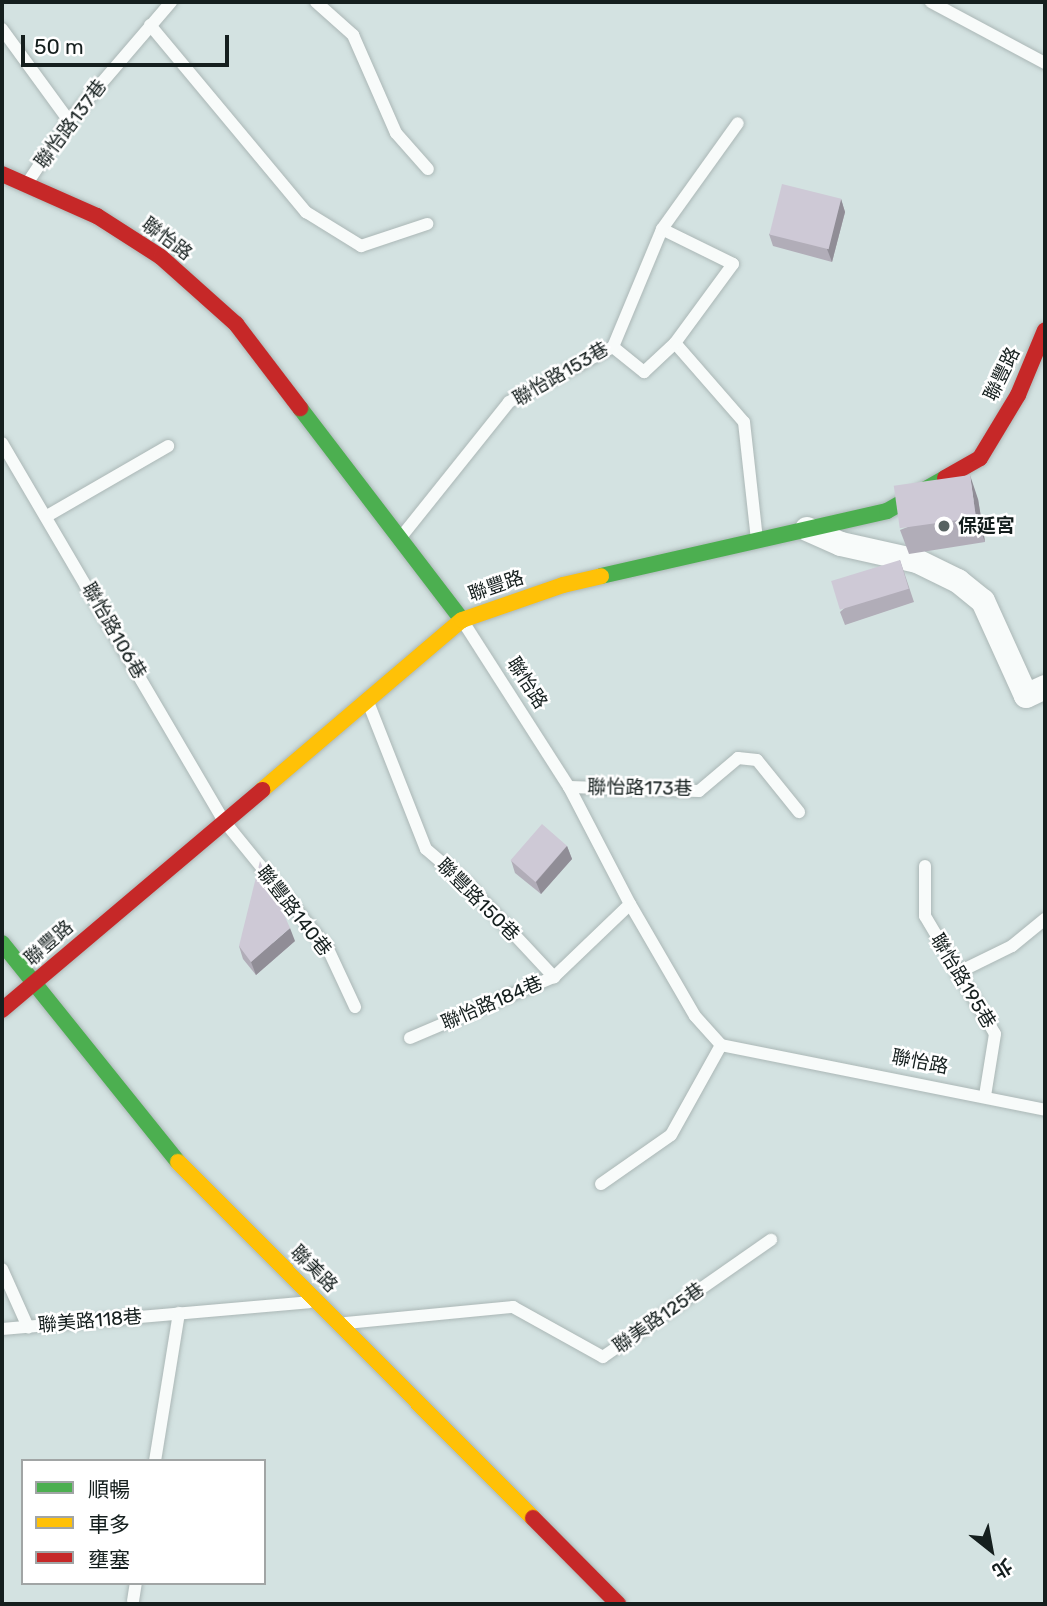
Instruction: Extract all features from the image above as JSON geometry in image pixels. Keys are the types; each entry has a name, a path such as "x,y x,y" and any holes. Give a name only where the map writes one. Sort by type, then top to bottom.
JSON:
{"street":[{"name":"聯怡路","path":"2,174 97,216 161,257 236,324 462,620"},
{"name":"聯豐路","path":"2,1010 462,620 563,585 887,511 980,458 1017,395 1045,330"},
{"path":"807,529 841,544 917,561 958,581 983,601 1026,696 1045,687"},
{"name":"聯美路","path":"2,943 36,982 179,1164 618,1604"}],"lane":[{"name":"聯怡路137巷","path":"27,184 69,121 171,2"},
{"path":"316,2 353,35 396,133 428,169"},
{"path":"931,2 954,7 1045,63"},
{"path":"149,25 306,212 361,246 426,224"},
{"path":"2,29 69,121"},
{"name":"聯怡路153巷","path":"400,538 509,402 613,347 662,229 738,123"},
{"path":"613,347 644,372 675,343 733,264 662,229"},
{"path":"675,343 744,422 757,540"},
{"name":"聯怡路106巷","path":"2,443 224,821"},
{"path":"47,516 168,446"},
{"name":"聯怡路","path":"462,620 569,788 630,904 695,1016 721,1045 1045,1110"},
{"name":"聯豐路150巷","path":"367,699 426,849 469,886 554,977"},
{"name":"聯怡路173巷","path":"569,788 699,791 738,758 757,760 799,812"},
{"name":"聯豐路140巷","path":"224,821 328,949 355,1007"},
{"name":"聯怡路195巷","path":"925,866 925,916 995,1034 985,1096"},
{"name":"聯怡路184巷","path":"410,1038 554,977 630,904"},
{"path":"957,973 1012,946 1045,919"},
{"path":"601,1184 671,1135 721,1045"},
{"name":"聯美路125巷","path":"339,1324 513,1307 603,1357 771,1240"},
{"path":"2,1269 28,1327"},
{"name":"聯美路118巷","path":"2,1329 317,1301"},
{"path":"155,1459 179,1314"},
{"path":"133,1601 135,1585"}],"building":[{"path":"782,184 841,199 829,249 769,234"},
{"path":"970,475 976,518 900,528 894,486"},
{"path":"900,560 909,589 840,610 831,581"},
{"path":"542,824 567,846 535,882 511,860"},
{"path":"260,861 290,928 251,962 239,946"}],"traffic: fast":[{"path":"300,408 462,620"},
{"path":"601,576 887,511 945,478"},
{"path":"2,943 178,1162"}],"traffic: slow":[{"path":"262,790 462,620 563,585 601,576"},
{"path":"178,1162 533,1518"}],"traffic: jam":[{"path":"2,174 97,216 161,257 236,324 300,408"},
{"path":"945,478 980,458 1018,395 1045,330"},
{"path":"2,1010 262,790"},
{"path":"533,1518 618,1604"}],"place":[{"name":"保延宮","path":"944,526"}]}
